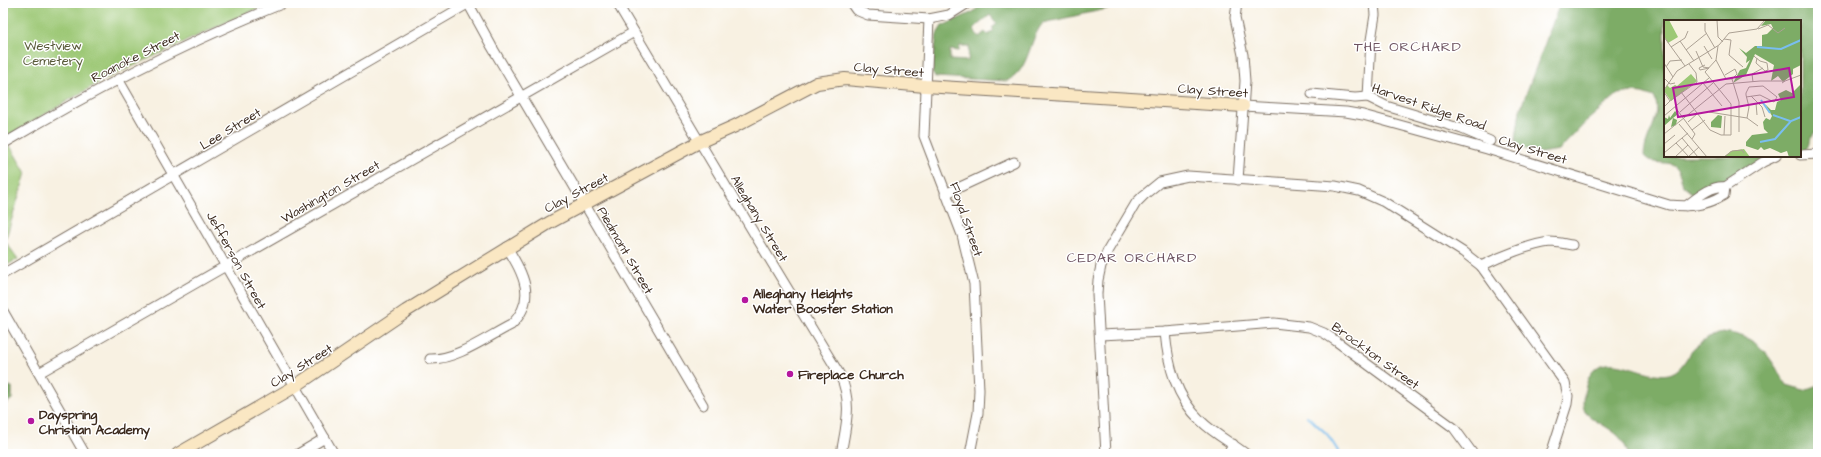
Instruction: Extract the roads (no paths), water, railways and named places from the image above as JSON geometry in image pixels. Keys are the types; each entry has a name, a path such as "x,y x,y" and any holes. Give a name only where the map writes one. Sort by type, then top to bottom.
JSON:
{"street":[{"name":"Roanoke Street","path":"3,144 78,100 118,79 196,40 284,3"},
{"name":"Piedmont Street","path":"469,3 492,47 703,405"},
{"name":"Lee Street","path":"3,274 175,176 469,3"},
{"name":"Alleghany Street","path":"617,3 699,142 842,378 848,398 848,413 841,454"},
{"path":"851,3 856,10 868,15 929,19 949,15 968,3"},
{"path":"1237,3 1235,18 1243,54 1245,81 1238,180"},
{"path":"1368,97 1371,40 1376,14 1374,3"},
{"name":"Floyd Street","path":"929,19 924,136 962,235 974,284 979,390 978,413 970,454"},
{"name":"Washington Street","path":"39,373 634,32"},
{"name":"Jefferson Street","path":"118,79 175,176 294,387 334,454"},
{"name":"Clay Street","path":"178,454 294,387 396,318 549,223 699,142 735,126 808,86 829,80 845,79 925,86 1346,112 1363,115 1487,149 1668,205 1703,205 1716,200 1724,195 1725,187 1763,162 1774,157"},
{"name":"Harvest Ridge Road","path":"1312,94 1356,98 1368,97 1386,106 1462,129 1490,141"},
{"path":"1801,154 1818,154"},
{"path":"945,194 1014,162"},
{"path":"1106,454 1097,294 1101,266 1108,250 1136,203 1144,194 1160,182 1188,176 1335,186 1359,191 1384,202 1463,252 1482,266 1565,384 1568,396 1567,404 1551,454"},
{"path":"1482,266 1497,258 1544,244 1559,242 1572,245"},
{"path":"430,359 439,359 453,355 511,325 518,318 525,304 525,281 521,271 507,248"},
{"path":"3,311 85,454"},
{"name":"Brockton Street","path":"1100,335 1165,332 1274,323 1309,327 1324,333 1336,341 1454,428 1473,454"},
{"path":"1165,332 1171,372 1188,406 1202,422 1246,454"},
{"path":"298,454 325,438"},
{"path":"1228,454 1233,444"}],"waterway":[{"path":"1307,416 1327,434 1340,454"}],"place":[{"name":"Alleghany Heights Water Booster Station","path":"745,300"},
{"name":"Fireplace Church","path":"790,374"},
{"name":"Dayspring Christian Academy","path":"31,421"}],"district":[{"name":"THE ORCHARD","path":"1408,46"},
{"name":"CEDAR ORCHARD","path":"1132,257"}],"park label":[{"name":"Westview Cemetery","path":"53,52"}]}
